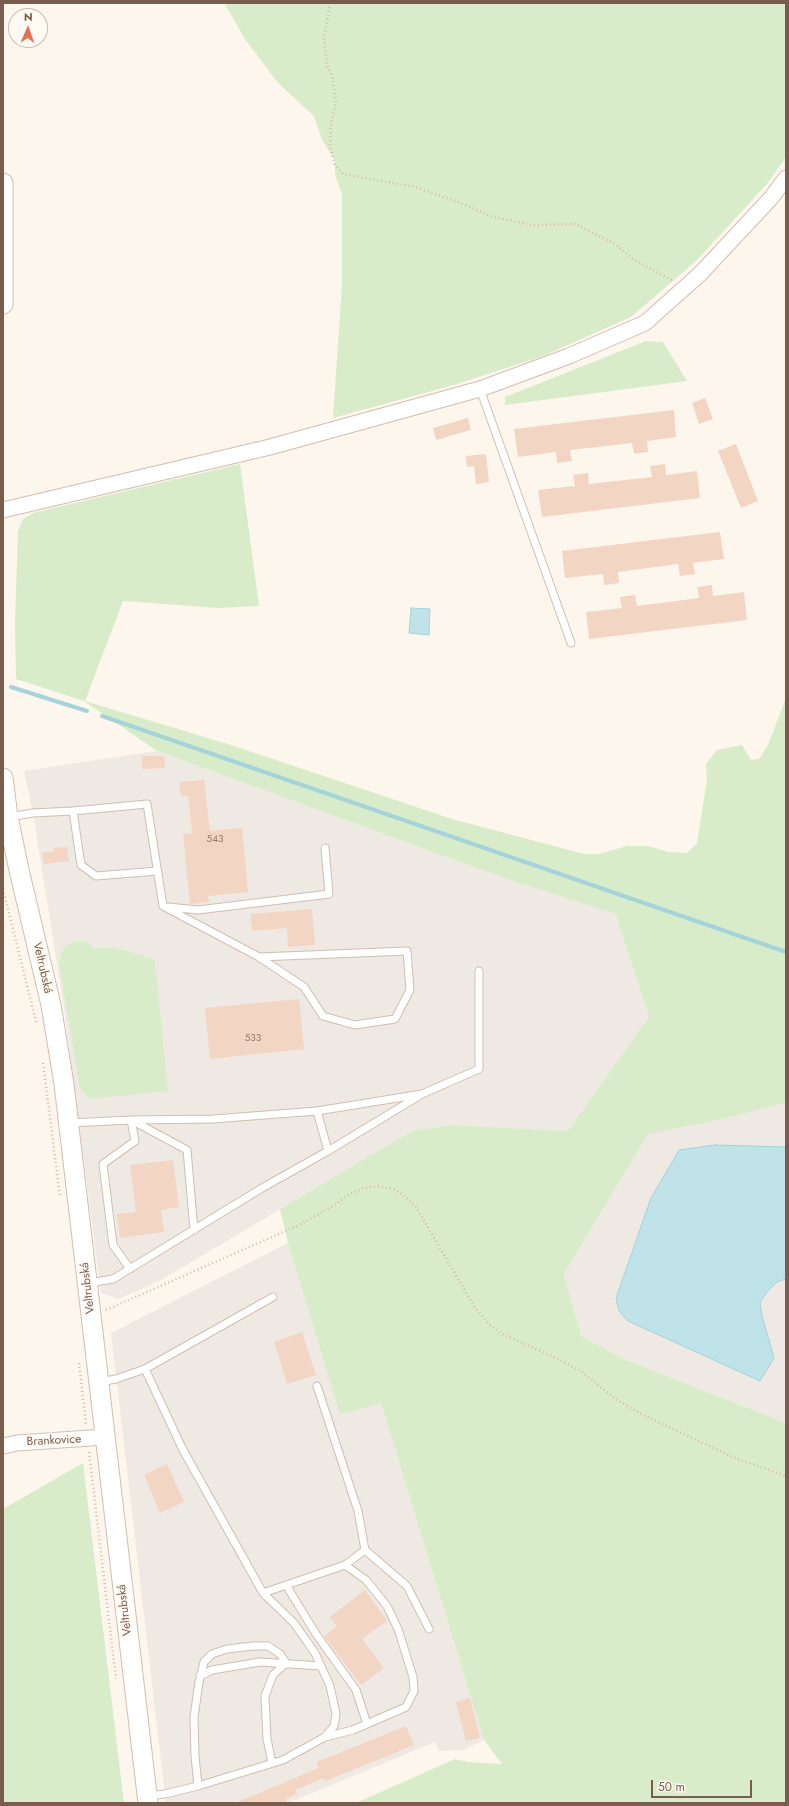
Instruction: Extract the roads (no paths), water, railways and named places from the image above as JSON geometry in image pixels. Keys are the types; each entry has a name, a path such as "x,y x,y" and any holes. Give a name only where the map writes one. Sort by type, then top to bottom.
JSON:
{"street":[{"path":"3,510 270,447 480,389 569,356 645,323 700,274 771,198 786,178"},
{"path":"3,183 3,304"},
{"name":"Veltrubská","path":"3,778 8,817 19,870 51,1005 69,1123 99,1382 96,1438 147,1799"},
{"name":"Brankovice","path":"3,1446 17,1443 96,1438"}],"lane":[{"path":"480,389 572,643"},
{"path":"8,817 34,813 147,804 163,906"},
{"path":"73,811 81,865 96,876 157,871"},
{"path":"163,906 198,910 329,894 325,848"},
{"path":"163,906 259,957 304,987 322,1016 355,1025 395,1018 410,990 406,951 259,957"},
{"path":"87,1283 113,1279 262,1188 328,1151 422,1094 479,1069 480,971"},
{"path":"69,1123 131,1120 213,1119 317,1111 422,1094"},
{"path":"317,1111 328,1151"},
{"path":"131,1120 187,1150 194,1230"},
{"path":"130,1269 114,1245 103,1164 135,1141 131,1120"},
{"path":"99,1382 116,1379 145,1369 273,1297"},
{"path":"145,1369 183,1450 263,1593 294,1623 315,1653 330,1686 336,1714 334,1726 325,1737"},
{"path":"316,1386 358,1512 365,1550 407,1586 429,1629"},
{"path":"263,1593 345,1565 365,1550"},
{"path":"147,1799 198,1786 283,1760 325,1737 353,1730 406,1707 414,1691 413,1677 398,1629 387,1606 366,1580 345,1565"},
{"path":"286,1585 316,1634 356,1690 367,1724"},
{"path":"198,1786 195,1756 194,1717 200,1676 204,1662 212,1654 227,1649 268,1646 280,1654 286,1663"},
{"path":"200,1676 212,1670 260,1662 321,1666"},
{"path":"272,1763 267,1739 265,1696 273,1676 286,1663"}],"water":[{"path":"411,608 430,609 429,635 409,633"},
{"path":"715,1145 786,1147 786,1279 777,1282 760,1302 762,1316 774,1358 760,1381 628,1321 619,1311 616,1298 651,1198 679,1150"}],"waterway":[{"path":"11,687 87,711"},
{"path":"102,716 786,952"}]}
